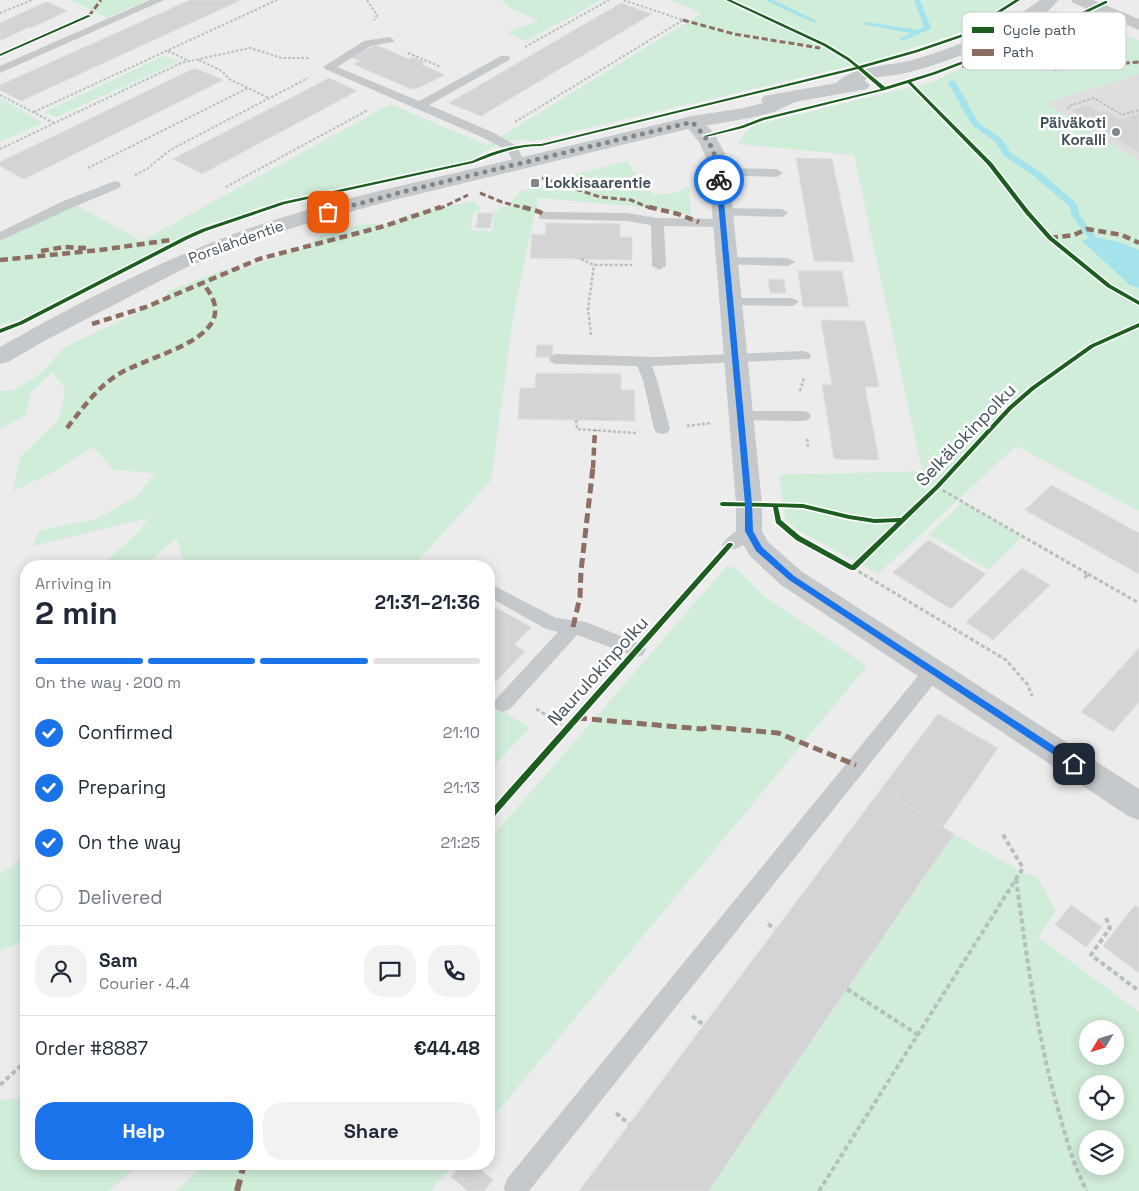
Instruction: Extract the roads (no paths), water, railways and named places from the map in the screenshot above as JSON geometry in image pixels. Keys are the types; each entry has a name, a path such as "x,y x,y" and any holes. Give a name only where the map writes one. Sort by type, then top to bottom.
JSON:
{"street":[{"name":"Porslahdentie","path":"1031,12 1050,0"},
{"path":"1079,0 1108,12"},
{"path":"1126,20 1139,25"},
{"name":"Porslahdentie","path":"0,357 38,334 180,263 240,239 357,203 692,122 744,114 768,108 788,99 843,85 863,85 891,78 902,69 962,48"},
{"path":"692,122 706,136 714,151 719,172 741,416 740,538 759,549 792,578 1139,806"}],"lane":[{"path":"0,70 160,0"},
{"path":"384,41 368,43 329,67 514,149 519,163"},
{"path":"419,106 505,58"},
{"path":"719,172 777,173"},
{"path":"0,237 66,205 115,185"},
{"path":"545,216 627,217 657,222 782,213"},
{"path":"657,222 659,266"},
{"path":"727,261 788,262"},
{"path":"731,302 792,302"},
{"path":"556,358 642,361 804,356"},
{"path":"642,361 650,380 662,429"},
{"path":"741,416 803,416"},
{"path":"495,592 552,624 586,629 637,650"},
{"path":"503,704 573,627"},
{"path":"516,1188 933,672"}],"water":[{"path":"1092,237 1116,241 1139,250 1139,288 1130,285 1082,241"}],"waterway":[{"path":"768,0 814,21"},
{"path":"903,39 928,28 917,0"},
{"path":"866,24 917,32"},
{"path":"952,83 975,123 999,141 1007,154 1037,174 1074,206 1076,216 1092,237"}],"place":[{"name":"Päiväkoti Koralli","path":"1116,132"},
{"name":"Lokkisaarentie","path":"535,183"}]}
